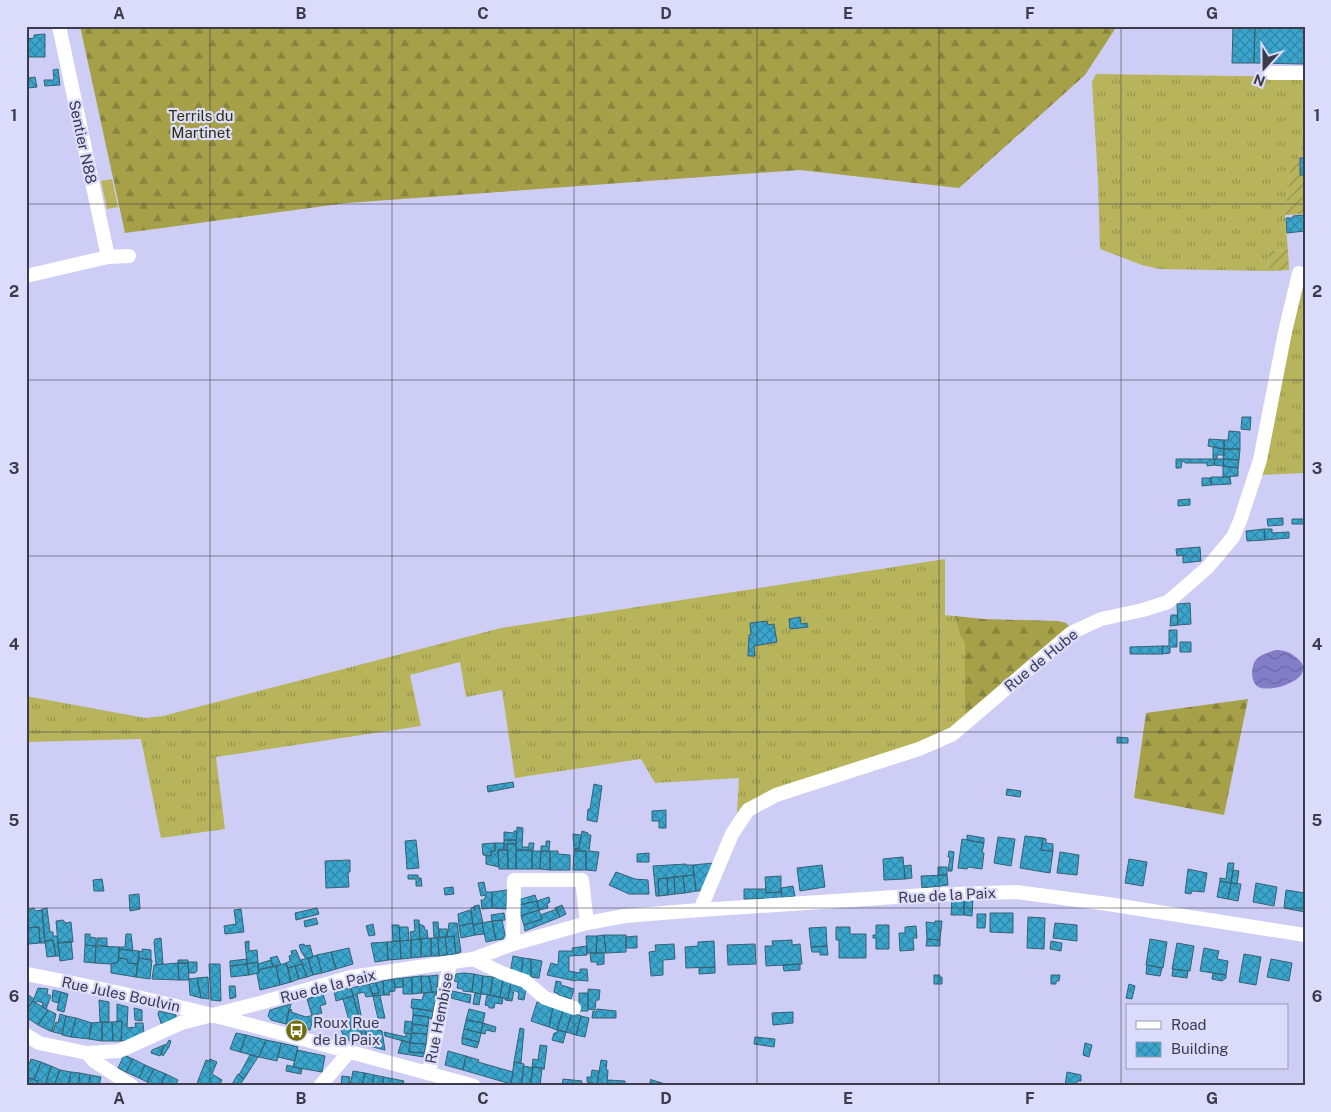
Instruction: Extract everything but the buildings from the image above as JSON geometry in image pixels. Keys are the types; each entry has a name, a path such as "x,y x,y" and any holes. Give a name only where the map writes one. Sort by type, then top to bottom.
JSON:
{"street":[{"name":"Sentier N88","path":"59,26 108,257"},
{"path":"1270,73 1305,73"},
{"path":"26,276 108,257 129,256"},
{"name":"Rue de Hube","path":"700,910 732,834 748,810 776,795 918,749 953,734 1071,633 1101,619 1143,610 1168,602 1208,567 1233,537 1255,478 1297,272"},
{"path":"513,944 514,880 582,880 587,923"},
{"name":"Rue de la Paix","path":"86,1053 119,1051 181,1023 351,977 473,959 513,944 587,923 625,916 926,895 1016,892 1108,904 1305,935"},
{"path":"473,959 502,973 525,981 545,998 574,1008"},
{"name":"Rue Hembise","path":"429,1073 450,963"},
{"name":"Rue Jules Boulvin","path":"26,974 90,986 215,1015 474,1086"},
{"path":"26,1035 39,1043 86,1053 94,1061 132,1086"},
{"path":"320,1086 349,1052"}],"green space":[{"name":"Terrils du Martinet","path":"80,26 1117,26 1085,75 959,188 800,170 347,203 125,233"},
{"path":"1096,74 1305,77 1305,143 1301,143 1299,163 1291,163 1285,217 1288,250 1268,251 1269,271 1159,269 1142,265 1100,249 1092,82"},
{"path":"1301,143 1305,143 1305,214 1285,215 1291,163 1299,163"},
{"path":"112,179 118,207 107,209 101,181"},
{"path":"1288,250 1289,270 1269,271 1268,251"},
{"path":"1305,277 1305,473 1260,475 1271,419"},
{"path":"945,559 945,615 955,616 960,635 965,644 965,719 944,734 746,803 737,813 739,778 655,783 641,759 515,778 502,690 466,697 460,662 410,675 421,726 216,757 225,829 161,838 141,739 26,742 26,696 145,718 163,716 501,628"},
{"path":"955,616 984,619 1058,621 1066,623 1072,629 965,719 965,644 960,635"},
{"path":"1248,699 1224,815 1134,798 1146,713"}],"water":[{"path":"1282,650 1297,658 1302,665 1303,671 1293,681 1285,685 1268,689 1258,687 1252,677 1253,664 1262,655"}],"place":[{"name":"Roux Rue de la Paix","path":"297,1031"}]}
